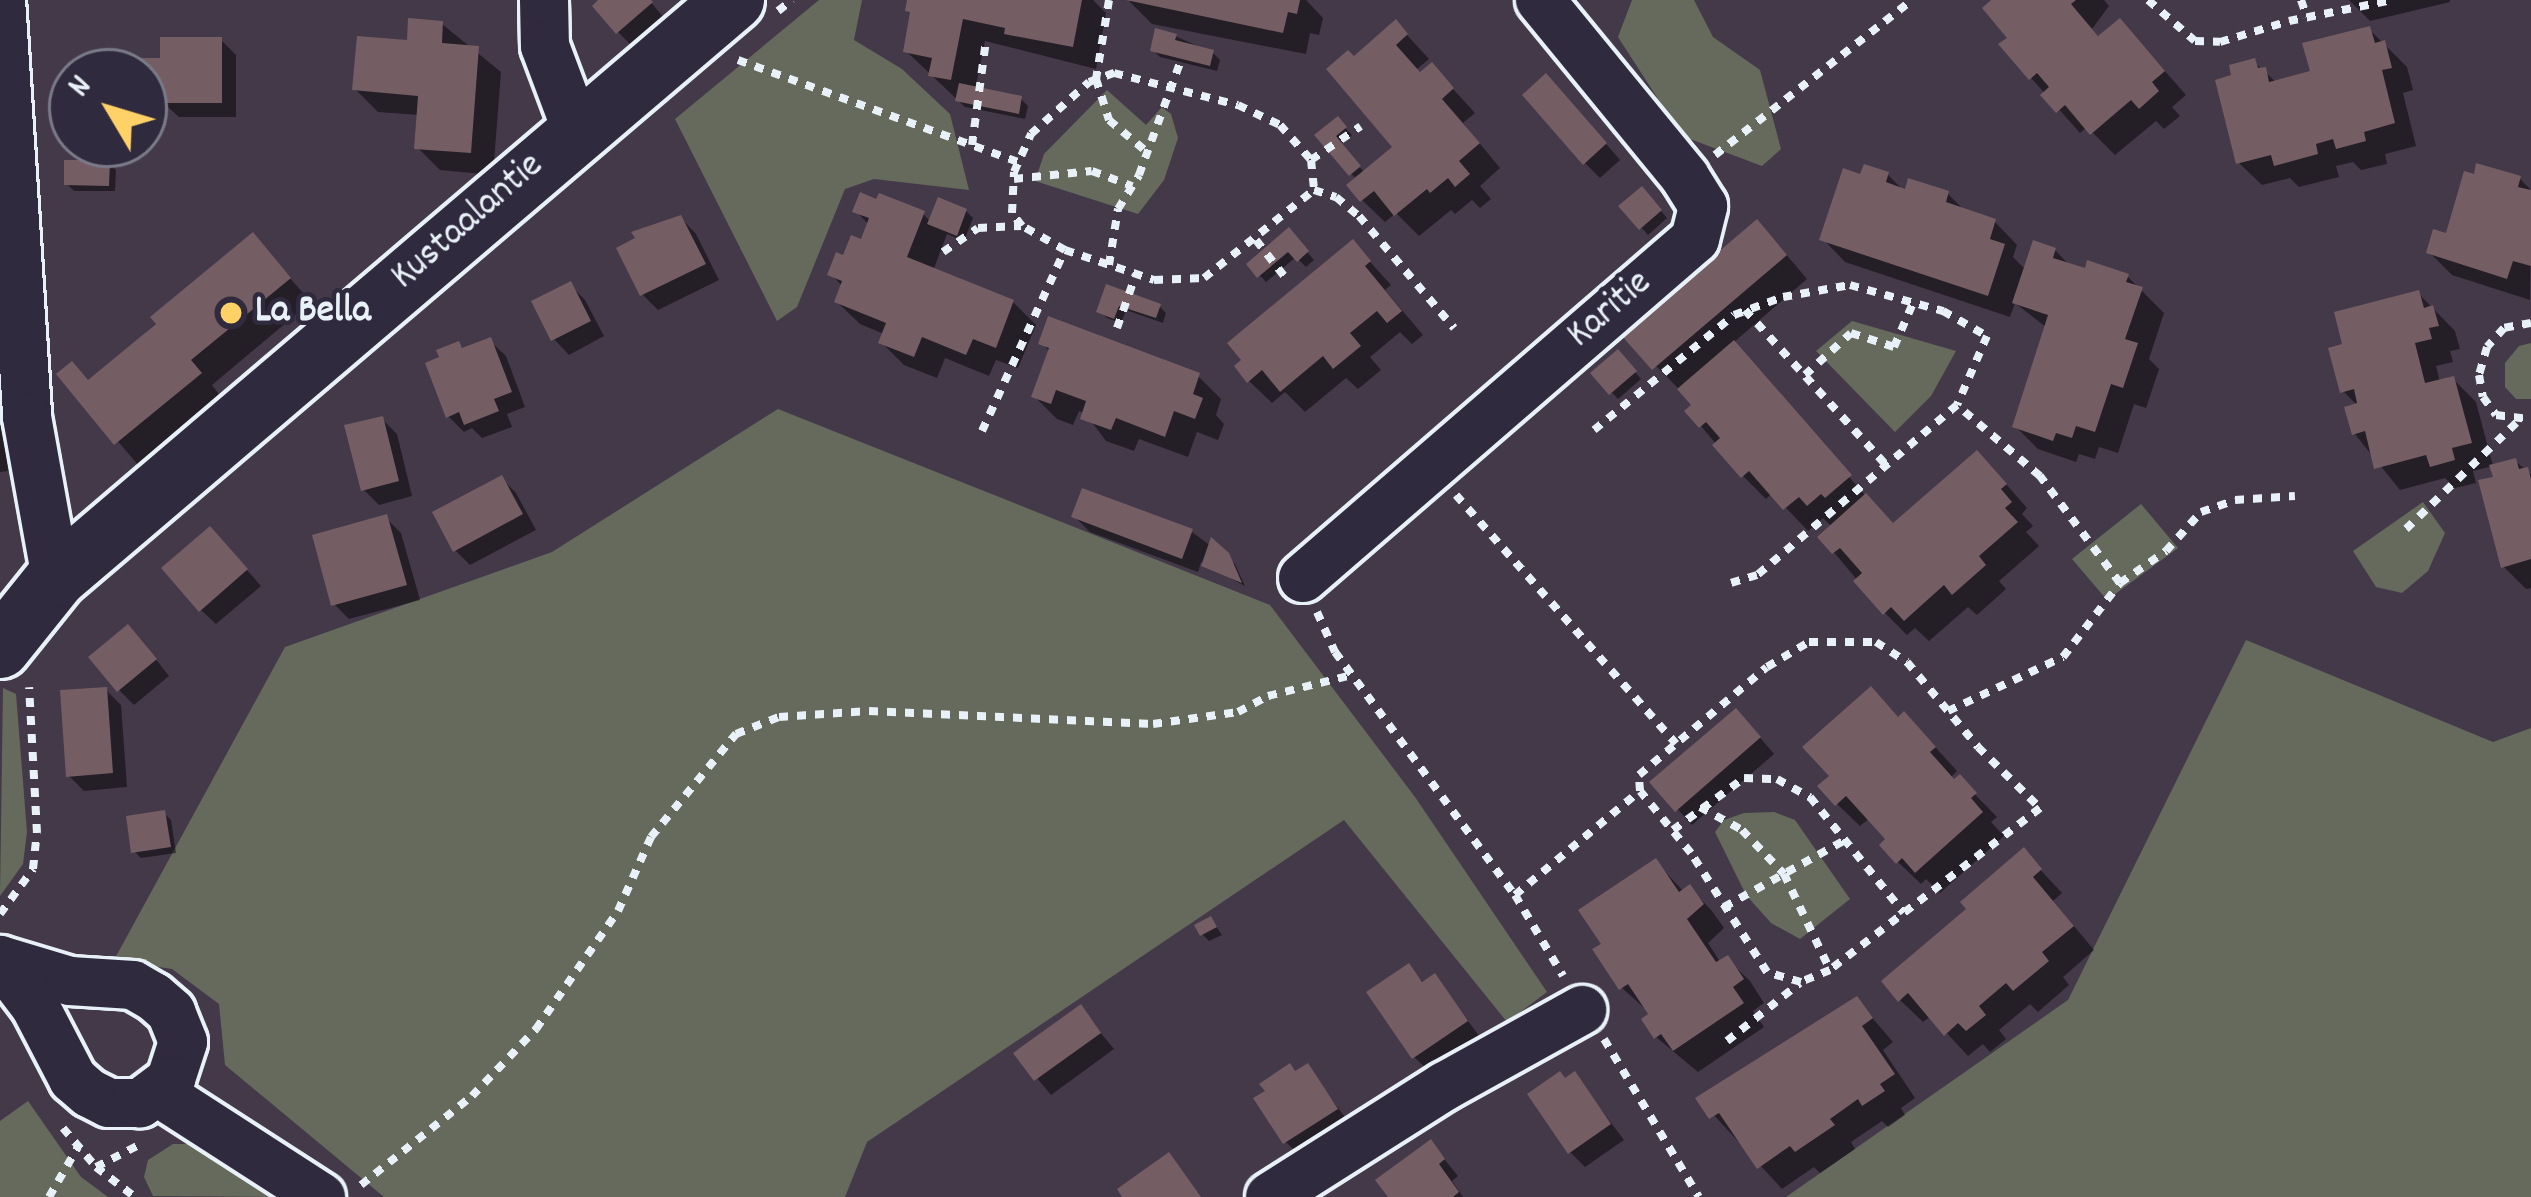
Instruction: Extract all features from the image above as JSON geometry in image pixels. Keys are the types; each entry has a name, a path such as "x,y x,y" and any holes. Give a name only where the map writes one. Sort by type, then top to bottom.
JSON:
{"main road":[{"name":"Kustaalantie","path":"25,616 577,130 730,27"}],"street":[{"path":"1,0 27,418 25,616"},
{"path":"544,0 545,46 577,130"},
{"name":"Karitie","path":"1303,578 1695,239 1703,206 1685,177 1540,0"},
{"path":"0,960 70,981 134,986 154,997 171,1012 183,1042 178,1067 158,1092 121,1105 89,1094 73,1078 35,1006 0,960"},
{"path":"1270,1197 1437,1091 1582,1010"},
{"path":"158,1092 210,1130 321,1197"}],"path":[{"path":"1108,0 1096,79 1109,120 1148,152"},
{"path":"1685,177 1912,0"},
{"path":"2301,0 2307,17"},
{"path":"2152,1 2195,41 2220,43 2307,17 2392,0"},
{"path":"730,27 759,71 1019,162"},
{"path":"972,146 986,40"},
{"path":"1109,265 1118,209 1148,152 1180,63"},
{"path":"1114,74 1238,105 1280,125 1311,160 1314,190 1204,278 1154,280 1109,265 1065,250 1022,226 1012,213 1014,178 1031,134 1096,79 1114,74"},
{"path":"1311,160 1361,126"},
{"path":"1014,178 1092,171 1132,186"},
{"path":"1314,190 1336,197 1359,216 1454,328"},
{"path":"944,252 978,228 1022,226"},
{"path":"1256,240 1288,280"},
{"path":"982,431 1065,250"},
{"path":"1117,328 1136,274"},
{"path":"1594,430 1745,310 1783,297 1850,285 1943,310 1987,336 1957,405 1889,468 1796,537 1757,575 1731,583"},
{"path":"1804,375 1851,333 1894,347 1913,302"},
{"path":"1745,310 1889,468"},
{"path":"2531,324 2504,328 2487,347 2479,375 2483,397 2496,416 2517,422 2531,419"},
{"path":"1957,405 2040,476 2120,584"},
{"path":"2406,530 2517,422"},
{"path":"1431,466 1676,744"},
{"path":"1948,711 2063,657 2120,584 2166,550 2201,512 2236,500 2295,496"},
{"path":"1303,578 1334,652 1514,895 1582,1010 1627,1072 1699,1197"},
{"path":"0,914 33,869 37,833 27,692 48,644 25,616"},
{"path":"1727,1041 1801,982 1831,970 2040,808 1907,662 1876,642 1809,642 1767,668 1639,775 1640,791 1672,830 1767,972 1801,982"},
{"path":"346,1197 472,1096 536,1029 619,911 650,837 736,734 779,717 868,711 1153,724 1238,712 1268,696 1352,675"},
{"path":"1672,830 1744,778 1777,779 1810,797 1904,913"},
{"path":"1514,895 1640,791"},
{"path":"1700,807 1742,830 1784,874 1831,970"},
{"path":"1724,907 1847,839"},
{"path":"70,1138 135,1197"},
{"path":"49,1197 78,1147"}],"green space":[{"path":"819,0 862,0 854,40 902,69 950,114 969,190 874,179 845,189 797,307 777,321 675,119"},
{"path":"1632,0 1694,0 1713,37 1760,70 1781,149 1762,166 1682,136 1618,37"},
{"path":"1107,90 1146,125 1162,107 1171,114 1178,138 1164,180 1138,214 1035,181 1044,154"},
{"path":"1852,321 1956,351 1931,396 1895,432 1816,351"},
{"path":"2531,343 2531,399 2516,399 2505,387 2505,363 2519,346"},
{"path":"778,409 1270,605 1415,797 1547,992 1507,1022 1344,820 867,1142 845,1197 384,1197 225,1065 219,1004 172,969 114,960 285,647 552,552"},
{"path":"2423,502 2445,533 2428,571 2402,593 2376,587 2353,551"},
{"path":"2141,504 2178,548 2107,600 2072,559"},
{"path":"2246,640 2493,742 2531,728 2531,1197 1786,1197 2068,1000"},
{"path":"3,688 16,694 27,832 23,864 0,896"},
{"path":"1774,812 1795,820 1850,899 1800,939 1771,923 1746,895 1715,832 1724,820 1744,813"},
{"path":"28,1101 81,1177 108,1197 0,1197 0,1121"},
{"path":"173,1144 192,1144 285,1197 153,1196 144,1177 148,1160"}],"building":[{"path":"598,0 653,2 616,34 592,6"},
{"path":"907,0 1082,0 1073,47 1004,34 1005,28 963,19 951,80 928,76 932,58 903,52 910,12 905,11"},
{"path":"1126,0 1300,0 1297,14 1288,12 1283,33"},
{"path":"1991,0 2076,0 2071,4 2098,36 2120,18 2165,71 2152,82 2159,91 2139,109 2131,100 2090,135 2065,105 2056,113 2040,95 2049,87 2037,73 2029,80 1998,44 2007,38 1982,8"},
{"path":"408,18 443,21 442,43 479,46 471,153 414,149 418,96 352,90 357,36 407,40"},
{"path":"1396,19 1408,34 1396,45 1420,72 1432,62 1454,88 1442,99 1480,143 1459,161 1470,174 1455,187 1448,178 1394,216 1374,191 1360,202 1346,185 1392,147 1326,69 1348,50 1354,56"},
{"path":"2370,26 2375,43 2385,40 2392,68 2382,70 2395,123 2364,132 2366,141 2336,149 2333,139 2316,144 2318,154 2274,166 2271,155 2236,164 2215,80 2231,75 2229,65 2255,58 2258,68 2266,67 2269,82 2310,71 2302,43"},
{"path":"1155,28 1177,34 1175,40 1214,50 1210,66 1150,51"},
{"path":"160,37 222,37 222,103 168,103 168,48 160,48"},
{"path":"1546,73 1607,143 1583,165 1522,95"},
{"path":"959,83 1022,96 1019,114 955,101"},
{"path":"1338,116 1347,127 1336,136 1361,166 1349,176 1314,135"},
{"path":"2476,163 2521,176 2518,187 2531,190 2531,266 2513,261 2507,279 2426,253 2433,229 2446,233 2464,171 2474,174"},
{"path":"1864,164 1889,172 1886,182 1905,189 1908,178 1949,191 1946,202 1996,219 1990,239 2005,244 1988,296 1819,240 1843,168 1860,174"},
{"path":"64,168 110,168 109,186 64,185"},
{"path":"1642,186 1662,210 1639,230 1618,206"},
{"path":"860,192 876,199 879,193 925,211 907,257 1014,300 996,348 973,339 966,355 922,337 914,357 878,343 886,323 834,302 842,281 827,275 836,252 843,255 851,235 861,239 869,218 852,212"},
{"path":"938,197 967,209 957,236 927,224"},
{"path":"681,215 706,264 640,296 616,248 635,238 631,232"},
{"path":"1757,219 1787,255 1652,370 1621,335"},
{"path":"1289,227 1309,251 1297,262 1288,252 1257,278 1246,264"},
{"path":"253,232 291,278 191,360 202,373 114,445 56,374 72,361 88,380 156,324 150,317"},
{"path":"1353,239 1371,261 1365,266 1402,311 1387,323 1377,311 1350,333 1361,346 1333,369 1323,356 1280,392 1262,370 1247,383 1234,366 1241,360 1227,343"},
{"path":"2033,240 2056,248 2053,258 2085,268 2087,260 2129,274 2126,282 2143,287 2125,339 2138,343 2123,388 2111,384 2095,432 2076,426 2072,438 2056,433 2053,441 2012,427 2048,315 2012,303"},
{"path":"571,281 591,321 551,341 531,301"},
{"path":"1106,284 1161,304 1156,318 1119,306 1114,319 1096,312"},
{"path":"2419,290 2424,308 2433,305 2439,326 2429,328 2432,339 2415,343 2425,383 2454,376 2472,443 2452,448 2455,460 2430,467 2426,455 2374,469 2365,431 2352,435 2344,407 2357,403 2354,389 2340,393 2328,348 2342,344 2334,312"},
{"path":"1048,316 1200,373 1193,394 1203,398 1195,419 1174,411 1165,437 1116,418 1111,430 1080,419 1086,401 1056,390 1051,404 1031,397 1049,348 1038,344"},
{"path":"491,337 512,392 494,399 499,411 464,425 459,412 446,418 425,363 439,357 436,350 459,341 462,348"},
{"path":"1734,340 1852,475 1825,498 1821,494 1807,506 1799,497 1783,510 1749,471 1741,478 1712,445 1720,438 1706,422 1699,428 1684,411 1691,405 1677,389"},
{"path":"1618,349 1637,371 1609,395 1590,373"},
{"path":"383,416 399,481 361,491 344,425"},
{"path":"1977,450 2007,484 2001,489 2012,502 2005,508 2018,522 1979,556 1986,565 1952,595 1944,585 1904,621 1891,607 1883,615 1853,581 1862,573 1840,548 1832,554 1817,537 1866,493 1893,523"},
{"path":"2516,458 2519,469 2528,467 2531,479 2531,559 2501,568 2478,480 2493,477 2489,465"},
{"path":"502,475 523,514 453,552 432,512"},
{"path":"1082,488 1193,529 1182,559 1071,517"},
{"path":"387,514 407,585 331,606 312,535"},
{"path":"210,526 248,569 199,612 161,568"},
{"path":"1211,537 1229,553 1242,583 1201,566"},
{"path":"128,624 157,659 117,692 88,657"},
{"path":"1871,686 1898,717 1904,711 1936,747 1930,752 1954,779 1960,774 1977,793 1971,798 1983,812 1915,873 1902,858 1896,864 1879,845 1885,839 1846,796 1835,806 1817,786 1829,776 1802,747"},
{"path":"107,687 113,773 66,777 60,690"},
{"path":"1736,708 1761,737 1675,812 1649,782"},
{"path":"165,810 171,847 131,853 126,816"},
{"path":"2024,847 2042,869 2033,877 2074,926 2042,952 2049,961 2013,991 2006,983 1979,1006 1986,1015 1966,1031 1958,1023 1944,1036 1908,993 1898,1002 1881,981 1966,909 1960,902"},
{"path":"1656,858 1679,892 1690,884 1704,904 1687,919 1716,962 1728,955 1744,979 1733,987 1744,1003 1673,1051 1661,1034 1654,1039 1641,1019 1648,1014 1628,984 1619,990 1592,949 1601,944 1578,910"},
{"path":"1211,916 1217,927 1200,936 1194,925"},
{"path":"1409,963 1422,982 1435,973 1468,1021 1412,1059 1366,992"},
{"path":"1857,996 1873,1018 1862,1026 1895,1074 1880,1084 1885,1091 1862,1106 1858,1099 1830,1119 1835,1125 1795,1152 1790,1146 1757,1169 1719,1113 1709,1119 1695,1098"},
{"path":"1081,1004 1101,1033 1034,1081 1013,1053"},
{"path":"1290,1063 1295,1071 1308,1063 1338,1109 1283,1144 1253,1098 1265,1091 1259,1084"},
{"path":"1560,1071 1565,1078 1575,1071 1611,1124 1568,1154 1527,1094"},
{"path":"1431,1139 1445,1159 1439,1164 1459,1192 1453,1197 1388,1197 1375,1180"},
{"path":"1169,1152 1201,1197 1122,1197 1117,1189"}],"place":[{"name":"La Bella","path":"231,313"}]}
